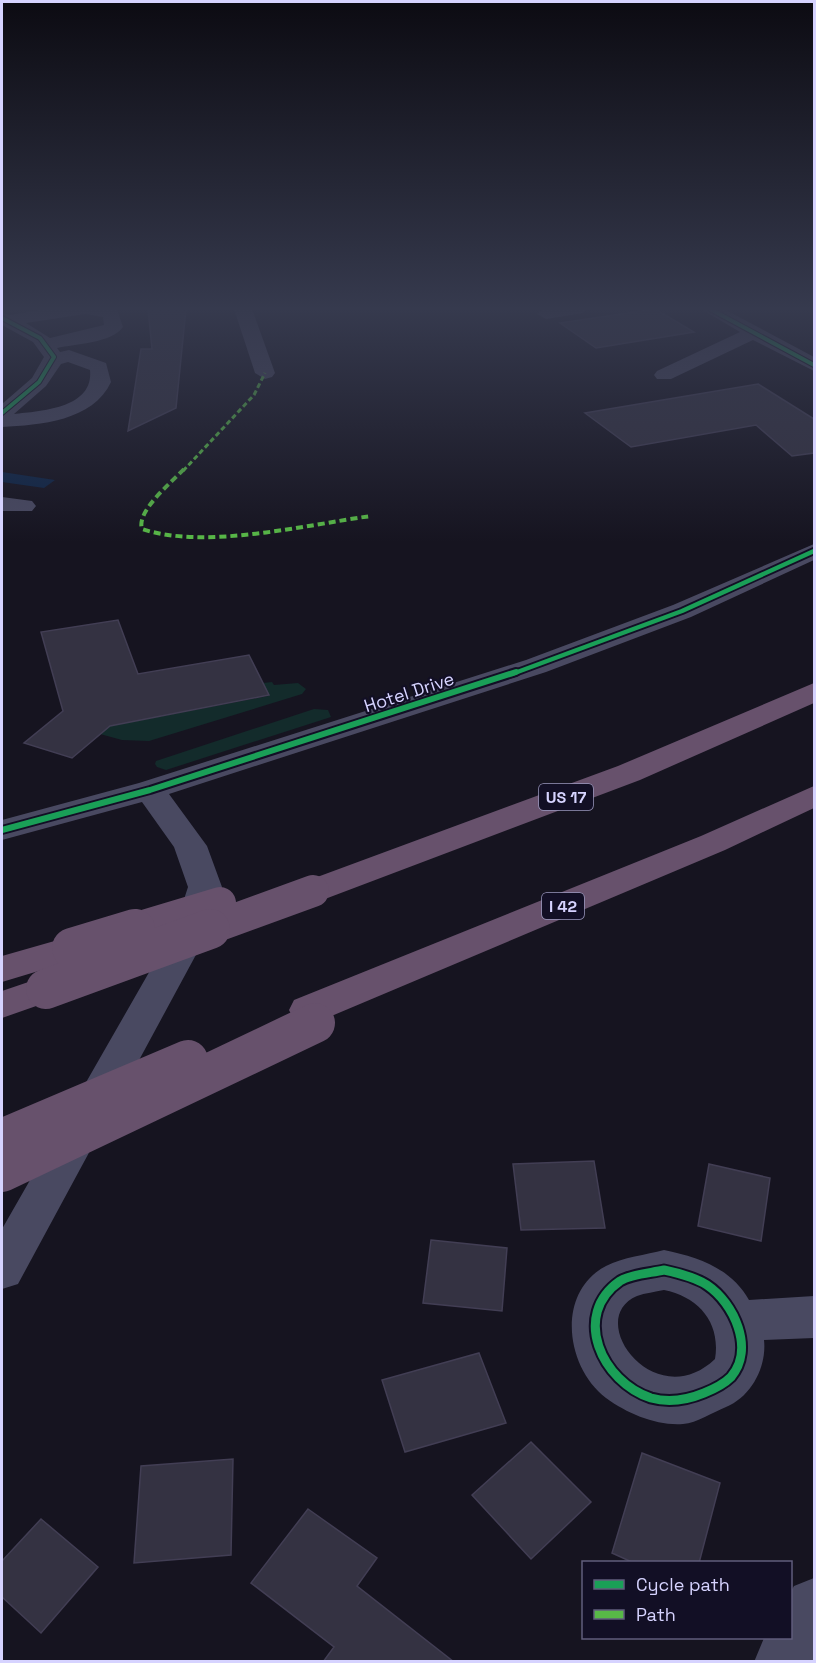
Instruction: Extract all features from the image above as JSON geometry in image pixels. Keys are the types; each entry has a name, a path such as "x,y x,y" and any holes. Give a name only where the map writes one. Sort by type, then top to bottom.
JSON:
{"highway":[{"name":"US 17","path":"316,882 548,805 689,748 814,692"},
{"name":"I 42","path":"312,1016 496,934 713,843 814,796"},
{"path":"2,969 316,882"},
{"path":"2,1005 316,882"},
{"path":"2,1138 312,1016"},
{"path":"2,1172 312,1016"}],"street":[{"path":"2,413 36,387"},
{"path":"2,421 59,413 93,397 99,387"},
{"name":"Hotel Drive","path":"2,830 150,790 536,666 682,611 814,551"},
{"path":"2,1270 193,927 206,887 190,846 150,790"},
{"path":"737,1321 814,1317"},
{"path":"782,1662 814,1609"}],"green space":[{"path":"272,682 274,685 298,683 306,689 302,694 149,741 122,740 100,734 110,726 268,696 263,683"},
{"path":"314,709 328,710 331,717 166,770 155,764 156,761"}],"water":[{"path":"2,472 55,480 44,488 2,482"}],"building":[{"path":"135,387 178,387 176,408 128,431"},
{"path":"742,387 762,387 814,419 814,453 792,456 756,425 631,447 585,413"},
{"path":"118,620 138,674 249,655 269,695 110,726 72,758 24,743 63,711 41,632"},
{"path":"594,1161 605,1228 521,1230 513,1164"},
{"path":"709,1164 770,1178 761,1241 698,1226"},
{"path":"431,1240 507,1248 502,1311 423,1303"},
{"path":"479,1353 506,1423 405,1452 382,1380"},
{"path":"531,1442 591,1502 531,1559 472,1495"},
{"path":"642,1453 720,1483 700,1561 630,1561 612,1553"},
{"path":"233,1459 231,1555 134,1563 141,1466"},
{"path":"308,1509 377,1558 357,1586 454,1662 323,1662 334,1647 251,1583"},
{"path":"41,1519 98,1567 41,1633 2,1597 2,1561"}],"marked path":[{"path":"258,387 254,395 143,513 140,523 142,529 159,535 185,537 288,528 371,516"}],"cycle path":[{"path":"2,413 34,387"},
{"path":"2,830 150,790 536,666 682,611 814,551"},
{"path":"664,1270 696,1280 718,1294 735,1319 739,1333 741,1348 739,1362 732,1375 721,1386 685,1401 651,1398 622,1381 602,1356 593,1328 599,1301 621,1280 664,1270"}]}
